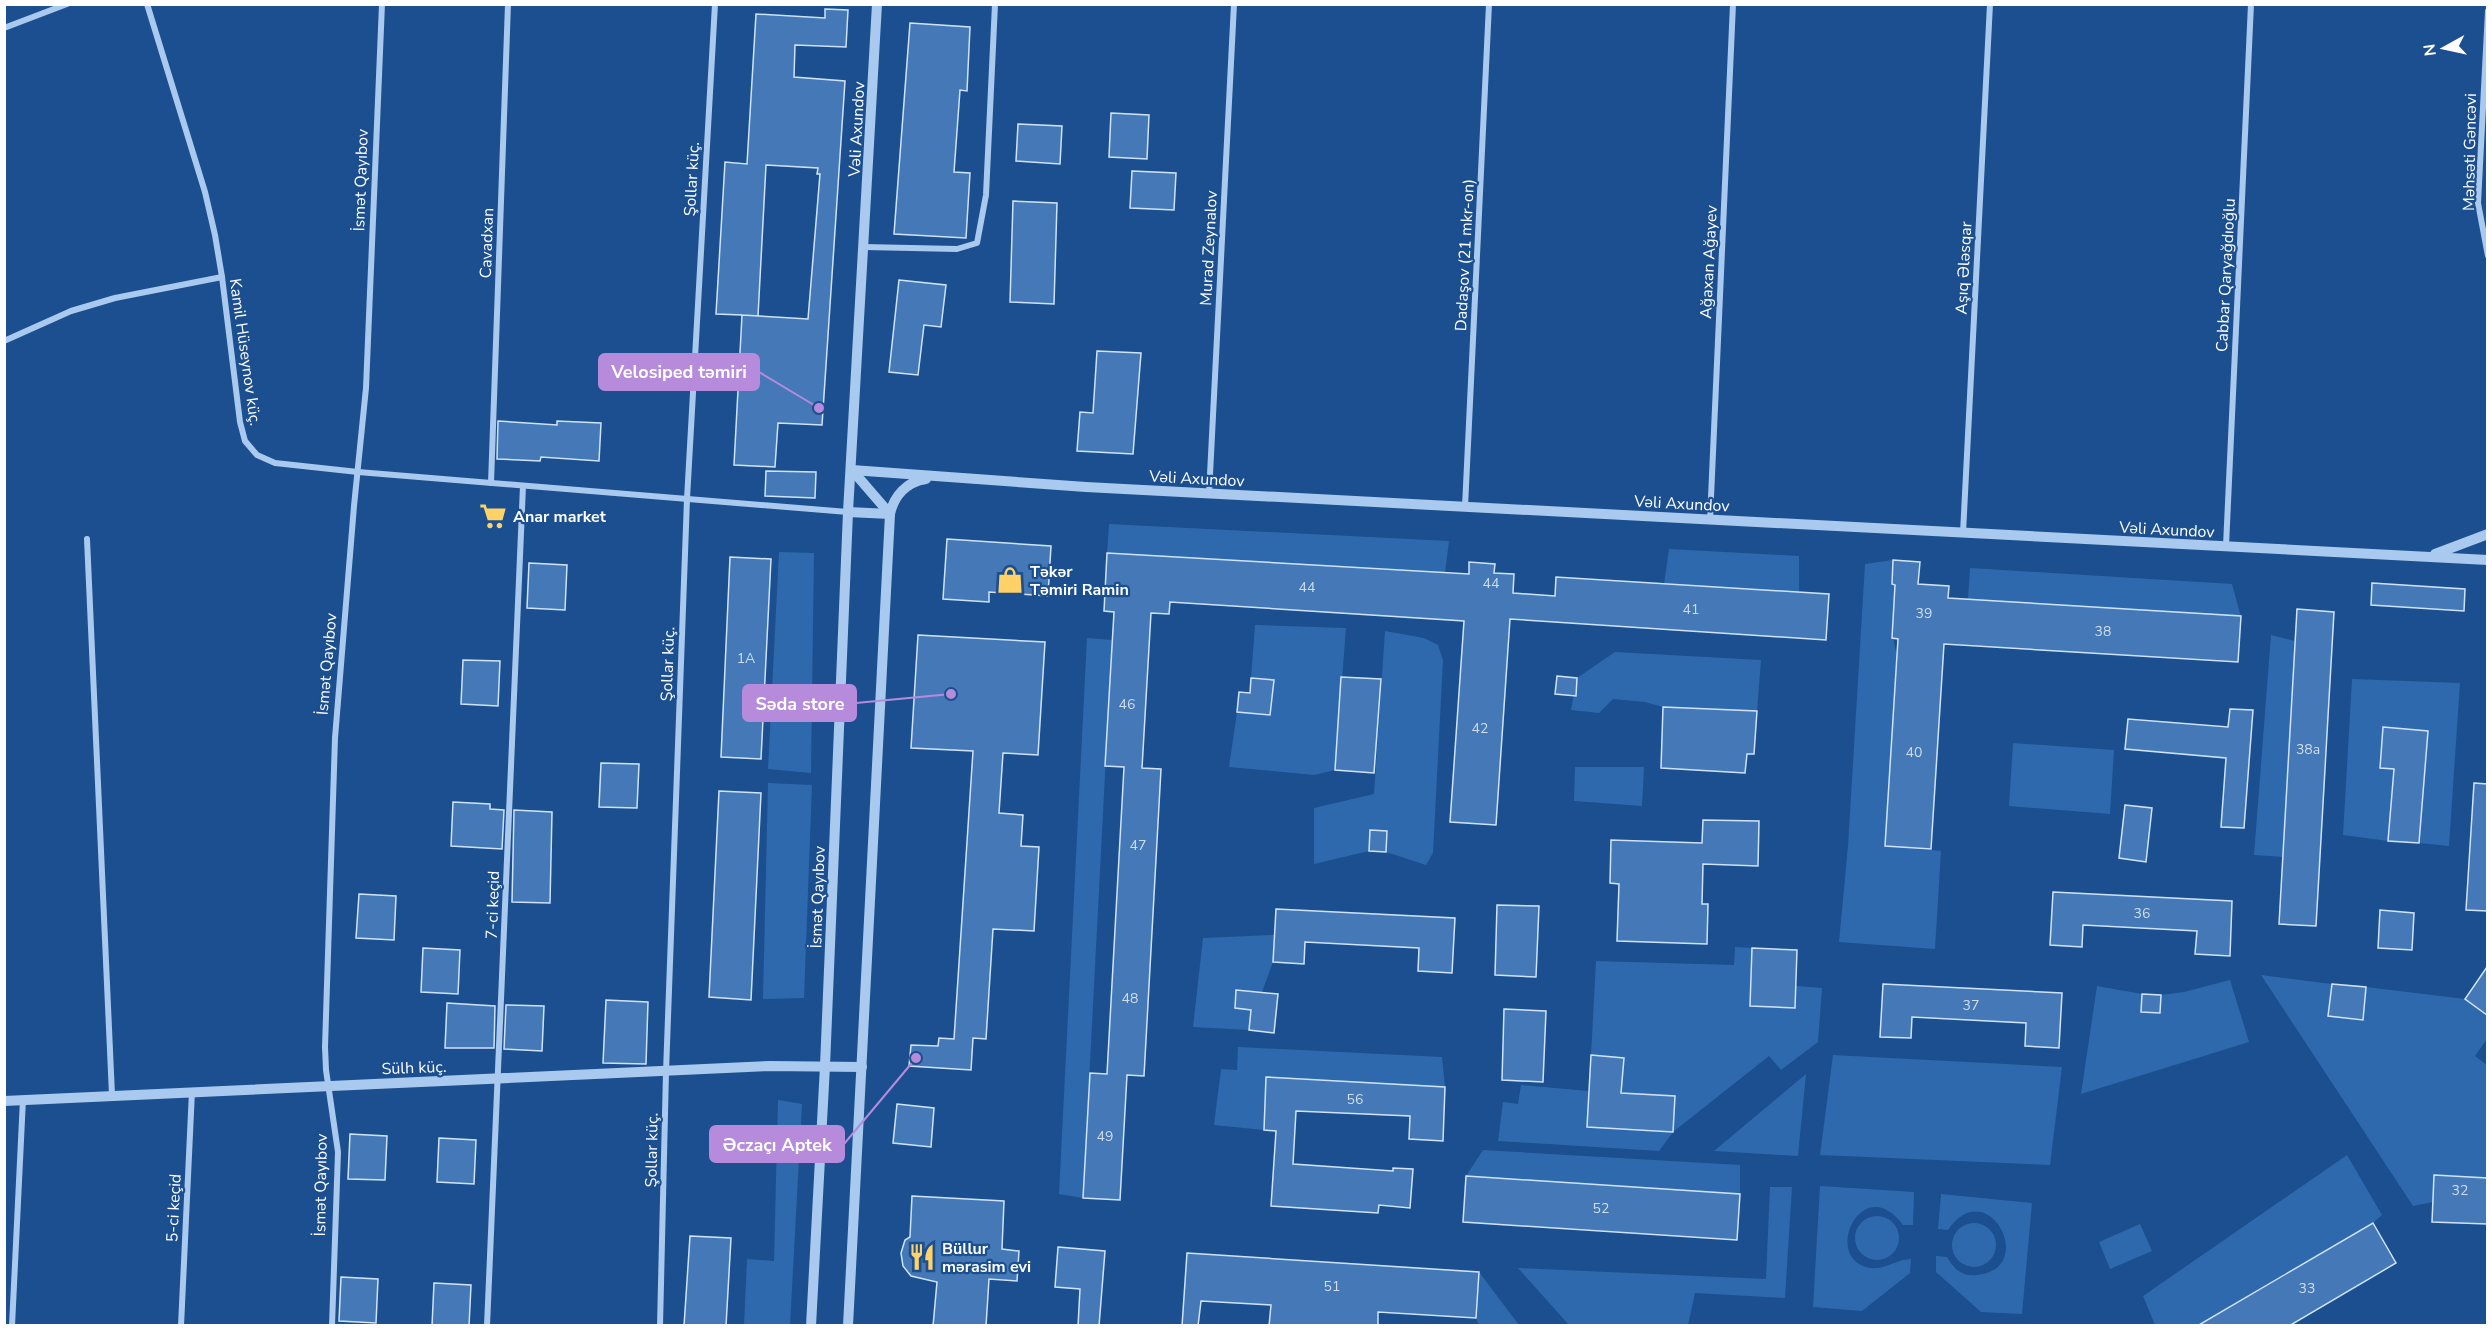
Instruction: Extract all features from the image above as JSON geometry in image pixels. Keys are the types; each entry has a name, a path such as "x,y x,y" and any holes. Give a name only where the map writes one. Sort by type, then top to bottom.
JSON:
{"street":[{"path":"4,28 66,4"},
{"name":"Kamil Hüseynov küç.","path":"147,4 205,192 222,277 240,422 245,441 257,455 275,463 358,472 848,512"},
{"name":"İsmət Qayıbov","path":"332,1326 338,1152 325,1047 334,738 366,388 382,4"},
{"name":"Cavadxan","path":"491,483 508,4"},
{"name":"Şollar küç.","path":"660,1326 666,1072 687,499 715,4"},
{"name":"Vəli Axundov","path":"878,4 852,470 1209,494 2487,560"},
{"path":"864,248 957,249 977,243 986,195 995,4"},
{"name":"Murad Zeynalov","path":"1209,494 1234,4"},
{"name":"Dadaşov (21 mkr-on)","path":"1465,507 1489,4"},
{"name":"Ağaxan Ağayev","path":"1710,520 1733,4"},
{"name":"Aşıq Ələsqar","path":"1963,533 1990,4"},
{"name":"Cabbar Qaryağdıoğlu","path":"2226,546 2251,4"},
{"name":"Məhsəti Gəncəvi","path":"2487,11 2478,203 2487,256"},
{"path":"4,341 71,311 115,298 222,277"},
{"path":"852,470 890,514"},
{"name":"İsmət Qayıbov","path":"811,1326 825,1066 848,512 852,470"},
{"path":"848,1326 890,514 893,501 903,489 920,480 934,477"},
{"name":"7-ci keçid","path":"487,1326 523,486"},
{"path":"848,512 890,514"},
{"path":"2428,557 2487,534"},
{"path":"87,539 112,1095"},
{"name":"Sülh küç.","path":"4,1101 666,1072 825,1066 862,1067"},
{"name":"5-ci keçid","path":"181,1326 192,1092"},
{"path":"12,1326 23,1100"}],"shaded area":[{"path":"1109,524 1449,541 1445,573 1107,553"},
{"path":"1669,549 1799,556 1799,592 1664,584"},
{"path":"779,552 814,553 811,773 768,769"},
{"path":"1893,560 1892,584 1902,585 1893,628 1897,655 1885,846 1941,851 1935,949 1839,942 1848,846 1865,564"},
{"path":"1970,568 2232,584 2241,617 1968,599"},
{"path":"1255,625 1346,628 1335,770 1314,775 1229,767 1237,712 1270,715 1273,680 1251,678"},
{"path":"1385,631 1424,638 1438,645 1443,660 1433,853 1426,865 1386,852 1387,831 1370,830 1369,851 1314,864 1314,808 1374,794"},
{"path":"2271,635 2295,641 2283,857 2254,855"},
{"path":"1087,638 1112,640 1083,1198 1059,1194"},
{"path":"1615,652 1761,660 1757,711 1663,707 1645,702 1613,699 1599,713 1571,710 1577,678"},
{"path":"2352,679 2460,683 2449,846 2419,843 2428,731 2383,727 2380,768 2394,769 2388,841 2343,835"},
{"path":"2013,743 2114,750 2110,814 2009,806"},
{"path":"1575,767 1644,767 1642,806 1574,801"},
{"path":"768,783 812,785 804,998 763,999"},
{"path":"1274,935 1273,962 1262,992 1236,990 1235,1008 1251,1010 1249,1030 1193,1027 1203,938"},
{"path":"1735,947 1752,948 1750,1006 1795,1008 1796,986 1822,988 1818,1042 1781,1070 1769,1056 1673,1132 1675,1096 1620,1093 1624,1058 1591,1055 1596,961 1734,965"},
{"path":"2261,975 2332,984 2328,1016 2366,987 2465,999 2487,1015 2487,1039 2475,1056 2487,1065 2487,1178 2435,1175 2433,1202 2413,1206"},
{"path":"2230,980 2249,1042 2081,1094 2097,986 2142,994 2141,1012 2160,1013 2161,995 2184,992"},
{"path":"1238,1047 1442,1057 1445,1087 1267,1077 1264,1130 1214,1125 1221,1069 1237,1070"},
{"path":"1833,1055 2062,1067 2050,1165 1820,1155"},
{"path":"1806,1074 1798,1156 1714,1151"},
{"path":"1521,1085 1589,1091 1587,1127 1673,1132 1659,1151 1498,1141 1503,1102 1518,1104"},
{"path":"778,1100 802,1104 790,1325 744,1325 747,1259 774,1261"},
{"path":"1483,1150 1740,1165 1740,1194 1466,1176"},
{"path":"2347,1155 2382,1215 2373,1223 2198,1325 2155,1325 2143,1296"},
{"path":"1820,1186 1914,1192 1913,1225 1903,1225 1888,1210 1874,1207 1861,1212 1853,1223 1848,1237 1849,1250 1856,1262 1876,1268 1911,1259 1910,1273 1862,1311 1813,1307"},
{"path":"1770,1187 1792,1187 1785,1298 1695,1293 1688,1325 1569,1325 1518,1268 1766,1279"},
{"path":"1941,1194 2032,1203 2022,1314 1981,1312 1936,1272 1936,1256 1947,1257 1956,1268 1967,1275 1977,1275 1995,1269 2004,1257 2006,1243 2001,1228 1991,1217 1978,1212 1963,1215 1948,1230 1938,1229"},
{"path":"1877,1216 1893,1222 1899,1238 1893,1254 1877,1260 1861,1254 1855,1238 1861,1222"},
{"path":"1974,1223 1990,1229 1996,1245 1990,1261 1974,1267 1958,1261 1952,1245 1958,1229"},
{"path":"2140,1224 2152,1251 2110,1269 2099,1242"},
{"path":"1479,1272 1519,1325 1479,1325 1476,1318"}],"building":[{"path":"825,9 848,10 846,47 795,45 794,77 845,81 822,425 778,423 775,467 734,465 742,315 716,314 725,162 747,164 756,14 825,18","holes":["766,165 818,168 817,174 820,174 808,319 758,316"]},
{"path":"910,23 970,27 967,91 960,90 954,172 970,173 966,238 894,234"},
{"path":"1111,113 1149,115 1147,159 1109,157"},
{"path":"1018,124 1062,126 1060,164 1016,161"},
{"path":"1132,171 1176,173 1174,210 1130,208"},
{"path":"1013,201 1057,203 1054,304 1010,302"},
{"path":"899,280 946,285 941,327 924,325 918,375 889,372"},
{"path":"1097,351 1141,353 1133,454 1077,451 1080,412 1093,413"},
{"path":"498,421 557,425 557,421 601,423 599,461 541,457 540,461 497,459"},
{"path":"766,471 816,472 815,498 765,496"},
{"path":"947,539 1051,546 1048,596 989,592 989,602 943,599"},
{"path":"1107,553 1469,574 1469,562 1495,564 1494,573 1514,574 1513,593 1555,596 1556,577 1829,594 1826,640 1510,619 1496,825 1450,822 1464,621 1170,602 1169,614 1151,613 1142,768 1161,769 1144,1076 1127,1075 1120,1200 1083,1198 1090,1073 1107,1074 1124,767 1105,766 1114,612 1104,611"},
{"path":"730,557 771,559 761,759 721,757"},
{"path":"1893,560 1920,562 1918,584 1949,586 1948,598 2241,616 2238,662 1944,644 1931,849 1885,846 1898,639 1892,638 1895,585 1892,584"},
{"path":"529,563 567,565 565,610 527,608"},
{"path":"2372,583 2465,589 2464,611 2371,605"},
{"path":"2297,609 2334,612 2316,926 2279,924"},
{"path":"918,635 1045,642 1038,755 1003,753 999,813 1023,815 1021,846 1039,847 1034,931 993,929 986,1039 973,1038 971,1070 909,1066 911,1045 938,1046 939,1038 954,1039 973,751 911,748"},
{"path":"463,660 500,661 498,706 461,704"},
{"path":"1557,676 1577,678 1576,696 1555,694"},
{"path":"1341,677 1381,679 1374,773 1335,770"},
{"path":"1251,678 1274,680 1270,715 1237,712 1239,692 1250,693"},
{"path":"1663,707 1757,711 1754,754 1747,754 1745,773 1661,768"},
{"path":"2230,709 2253,710 2244,828 2221,827 2226,758 2125,749 2128,719 2228,727"},
{"path":"2383,727 2428,731 2419,843 2388,841 2394,769 2380,768"},
{"path":"601,763 639,764 637,808 599,807"},
{"path":"2474,783 2487,784 2487,911 2466,910"},
{"path":"719,791 761,793 751,1000 709,997"},
{"path":"453,802 490,804 490,809 504,810 502,849 451,846"},
{"path":"2125,805 2152,808 2146,862 2119,858"},
{"path":"514,810 552,812 550,903 512,902"},
{"path":"1703,820 1759,821 1758,866 1703,864 1702,904 1708,904 1707,944 1617,941 1619,884 1610,883 1611,840 1702,843"},
{"path":"1370,830 1387,831 1386,852 1369,851"},
{"path":"2053,892 2232,901 2230,956 2195,954 2197,931 2083,925 2082,947 2050,945"},
{"path":"359,894 396,896 394,940 356,938"},
{"path":"1497,905 1539,906 1536,977 1495,975"},
{"path":"1276,909 1455,918 1452,973 1418,971 1419,948 1305,942 1304,964 1273,962"},
{"path":"2380,910 2414,913 2412,950 2378,948"},
{"path":"423,948 460,950 458,994 421,992"},
{"path":"1752,948 1797,950 1795,1008 1750,1006"},
{"path":"2487,967 2487,1015 2465,999"},
{"path":"1883,984 2062,993 2059,1048 2025,1046 2026,1023 1912,1017 1911,1038 1880,1037"},
{"path":"2332,984 2366,987 2363,1020 2328,1016"},
{"path":"1236,990 1278,994 1274,1033 1249,1030 1251,1010 1235,1008"},
{"path":"2142,994 2161,995 2160,1013 2141,1012"},
{"path":"606,1000 648,1002 646,1064 603,1063"},
{"path":"447,1003 495,1006 494,1048 445,1048"},
{"path":"506,1005 544,1006 542,1051 504,1049"},
{"path":"1504,1009 1546,1011 1543,1082 1502,1080"},
{"path":"1591,1055 1624,1058 1621,1093 1675,1096 1673,1132 1587,1127"},
{"path":"1266,1077 1445,1087 1443,1141 1409,1139 1410,1116 1296,1111 1293,1164 1393,1171 1393,1168 1413,1169 1410,1208 1379,1205 1378,1213 1271,1206 1276,1131 1264,1130"},
{"path":"897,1104 934,1108 931,1147 893,1143"},
{"path":"350,1134 387,1136 385,1180 348,1179"},
{"path":"439,1138 476,1140 474,1184 437,1182"},
{"path":"2434,1175 2487,1178 2487,1224 2432,1222"},
{"path":"1466,1176 1740,1194 1737,1240 1463,1222"},
{"path":"912,1196 1004,1201 1002,1249 1019,1251 1017,1281 989,1279 986,1326 933,1326 937,1282 911,1276 903,1266 901,1253 905,1240 910,1237"},
{"path":"2373,1223 2396,1263 2289,1326 2197,1326"},
{"path":"690,1236 731,1238 726,1326 684,1326"},
{"path":"1058,1247 1105,1251 1099,1326 1078,1326 1080,1289 1055,1287"},
{"path":"1187,1253 1479,1272 1476,1318 1378,1312 1378,1326 1269,1326 1271,1305 1201,1301 1198,1326 1182,1326"},
{"path":"341,1277 378,1279 376,1323 339,1321"},
{"path":"434,1283 471,1285 469,1326 432,1326"}],"place":[{"name":"Velosiped təmiri","path":"819,408"},
{"name":"Anar market","path":"493,516"},
{"name":"Tәkәr Tәmiri Ramin","path":"1010,580"},
{"name":"Səda store","path":"951,694"},
{"name":"Əczaçı Aptek","path":"916,1058"},
{"name":"Büllur mərasim evi","path":"922,1257"}]}
